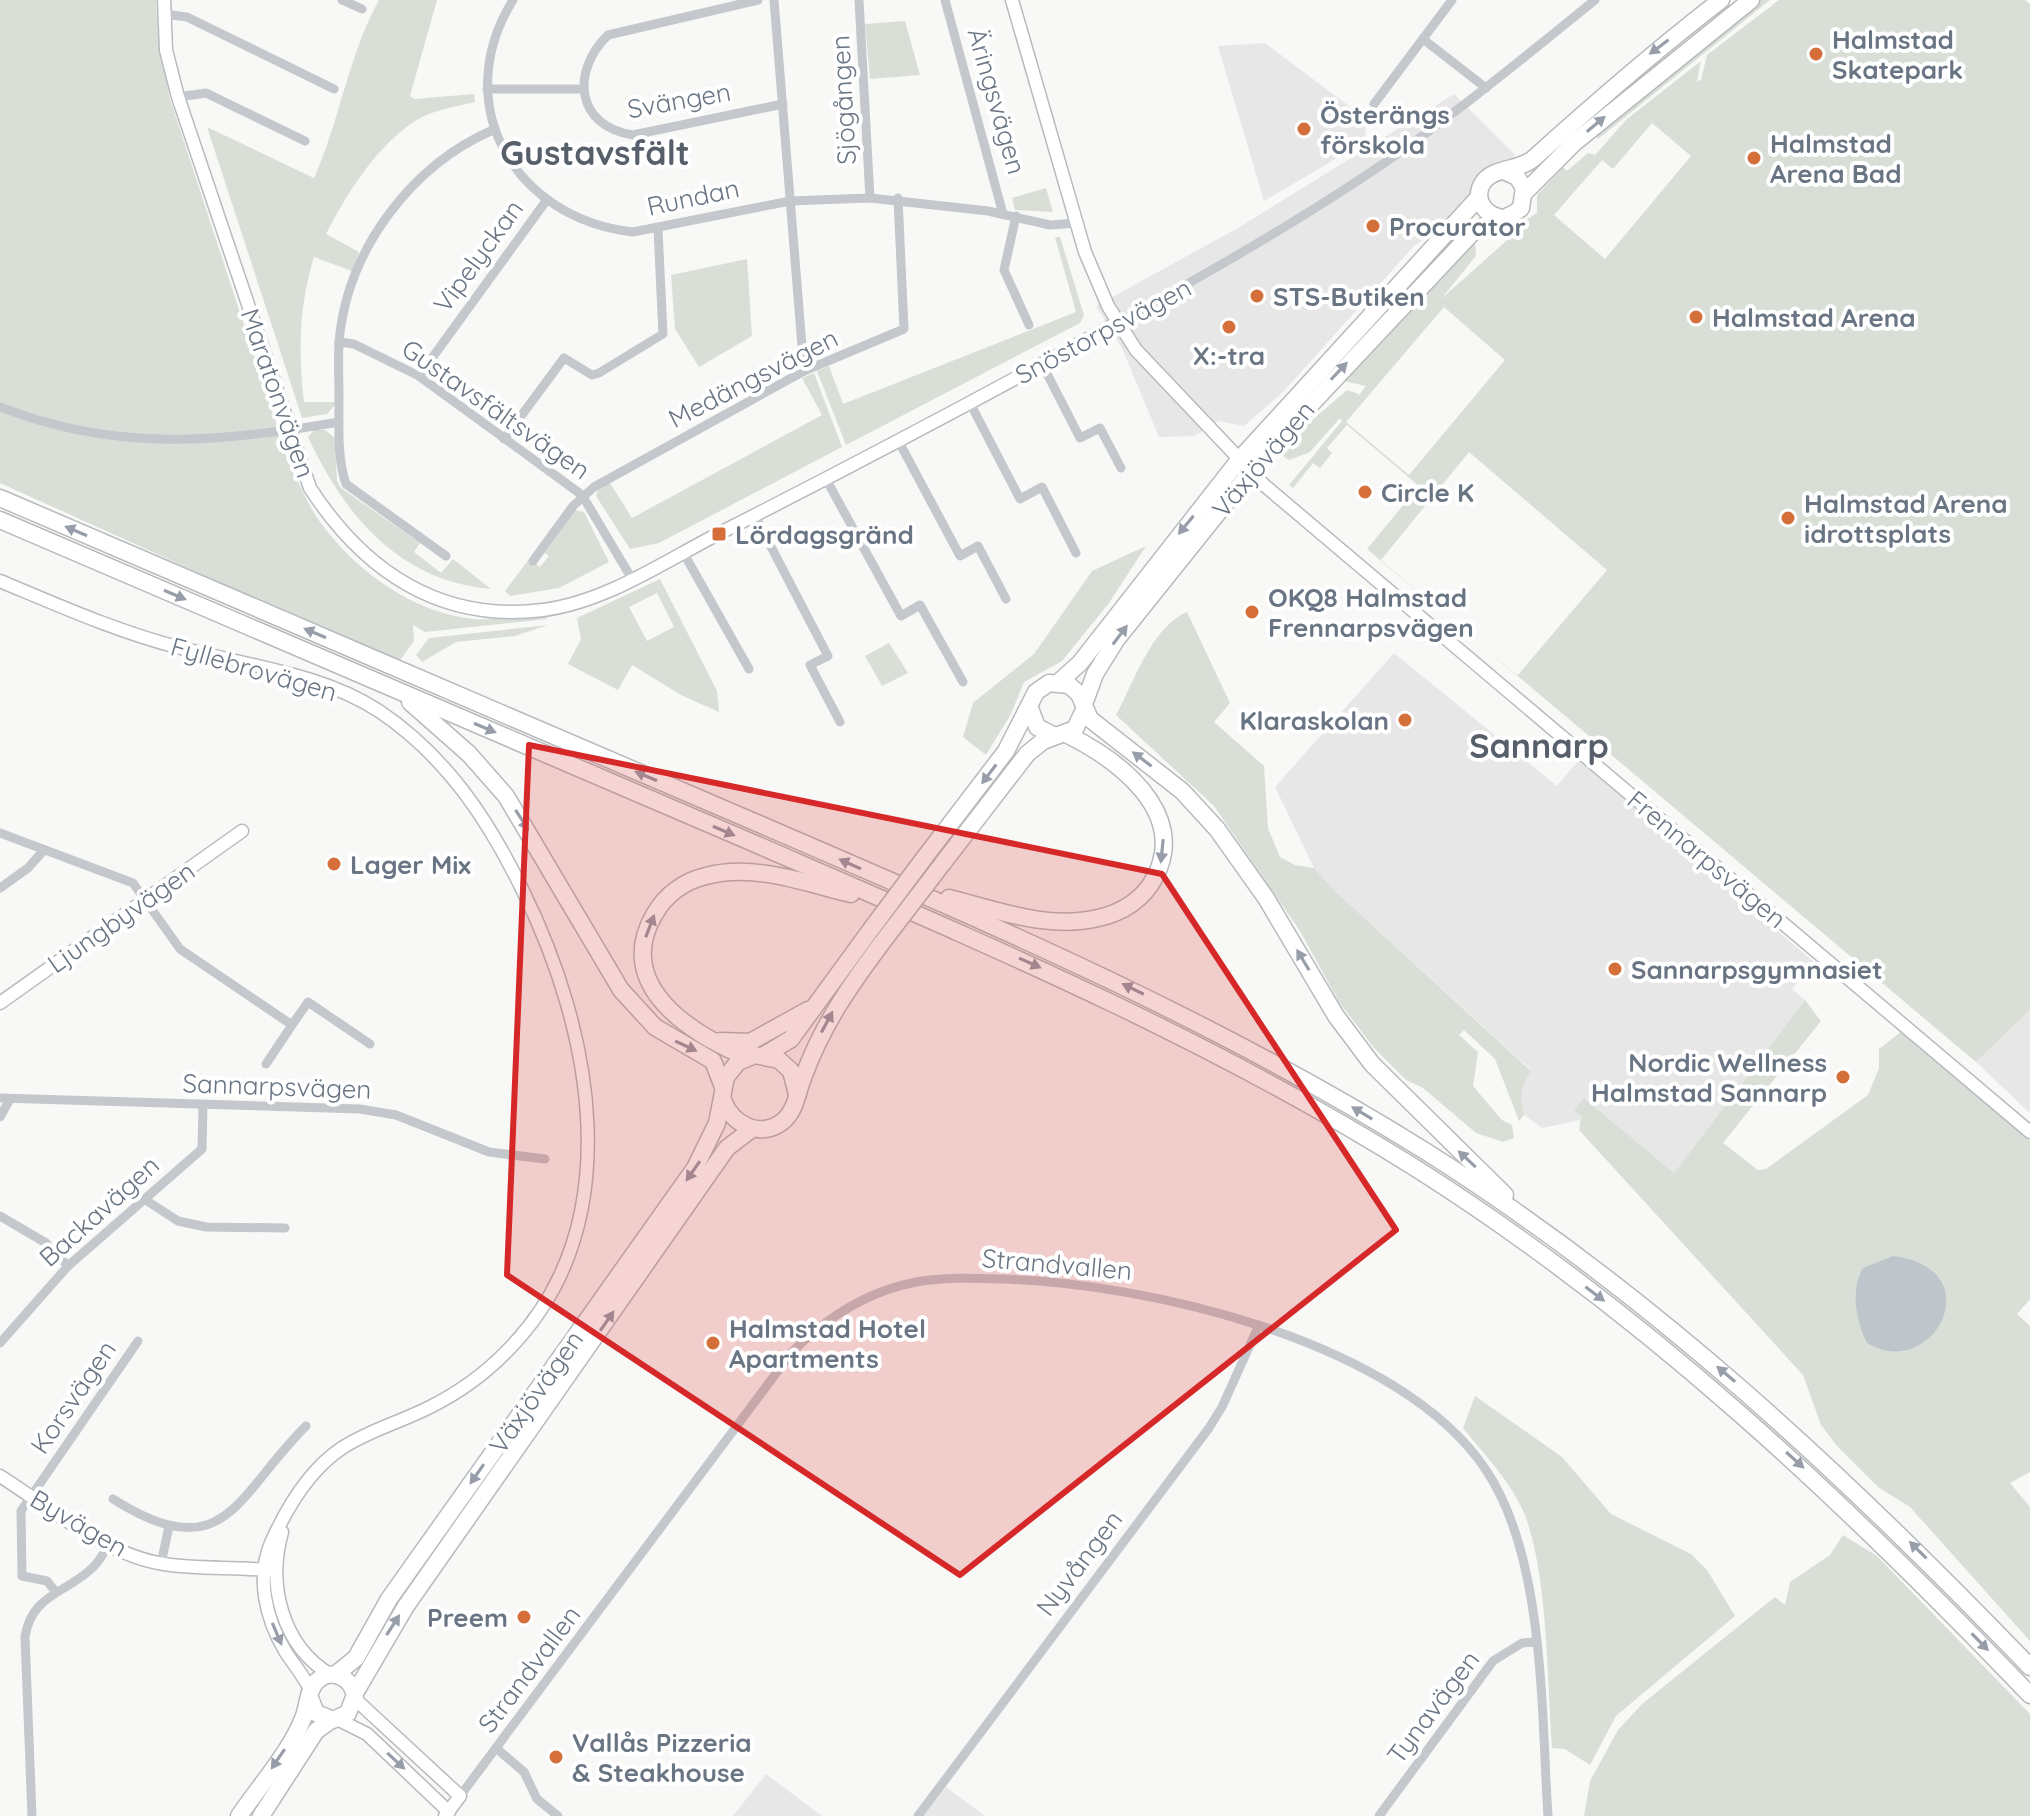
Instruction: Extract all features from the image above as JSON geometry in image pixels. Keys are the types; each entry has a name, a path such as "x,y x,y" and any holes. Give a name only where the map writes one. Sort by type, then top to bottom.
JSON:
{"highway":[{"name":"Växjövägen","path":"261,1816 316,1731 348,1713 406,1606 727,1148 752,1129 773,1127 790,1114 829,1017 876,936 925,857 1006,751 1040,688 1059,682 1080,663 1113,615 1479,197 1487,178 1528,164 1645,58 1721,0"},
{"name":"Växjövägen","path":"239,1816 294,1734 318,1680 333,1675 356,1658 389,1599 695,1168 712,1138 731,1069 791,1039 813,1007 943,863 1020,763 1079,725 1095,674 1116,640 1245,465 1472,233 1498,217 1518,211 1525,192 1574,143 1751,0"},
{"path":"1506,172 1517,177 1525,192"},
{"path":"1479,197 1485,210 1498,217"},
{"path":"0,498 1096,971 1259,1053 1429,1154 1544,1232 1679,1335 1768,1409 1916,1548 2030,1667"},
{"path":"0,520 1073,982 1194,1040 1317,1109 1509,1232 1679,1359 1759,1428 1902,1562 2030,1695"},
{"path":"1059,682 1077,690 1097,725 1182,791 1217,829 1260,889 1336,1016 1372,1064 1544,1232"},
{"path":"395,690 488,774 525,823 592,946 621,990 655,1027 713,1061 731,1115 752,1129"},
{"path":"897,884 1031,918 1066,922 1099,918 1137,900 1152,883 1162,858 1159,817 1133,779 1060,735 1037,727 1030,708"},
{"path":"797,1094 791,1071 779,1060 755,1056 700,1036 660,999 651,985 644,955 645,937 658,907 687,883 723,873 761,873 899,906"},
{"path":"700,1036 722,1042 750,1042 813,1007"},
{"path":"333,1675 348,1681 355,1696"},
{"path":"310,1695 314,1711 334,1720"}],"street":[{"path":"342,0 362,9"},
{"name":"Rundan","path":"513,0 491,47 487,89 495,129 514,167 546,201 576,218 608,229 658,229 790,201 898,198 1016,216 1050,225 1077,223"},
{"path":"487,89 583,89 584,72 593,50 608,35 758,0"},
{"path":"774,0 804,371"},
{"name":"Sjögången","path":"859,0 870,198"},
{"name":"Äringsvägen","path":"945,0 1003,214"},
{"name":"Frennarpsvägen","path":"1012,0 1094,275 1117,323 1145,360 1245,465 2030,1132"},
{"path":"1374,104 1452,0"},
{"name":"Snöstorpsvägen","path":"574,602 632,579 899,442 1211,274 1369,173 1486,88 1595,0"},
{"path":"163,7 334,89"},
{"name":"Maratonvägen","path":"163,7 166,50 178,97 310,488 333,523 361,553 393,577 451,603 490,611 542,610 574,602"},
{"path":"1423,39 1486,88"},
{"name":"Svängen","path":"583,89 589,109 613,132 633,135 783,104"},
{"path":"178,97 206,93 305,141"},
{"path":"446,556 350,489 343,475 339,422 339,342 357,271 391,211 429,171 495,129"},
{"name":"Medängsvägen","path":"533,561 582,495 804,371 904,329 898,198"},
{"name":"Vipelyckan","path":"419,376 546,201"},
{"path":"1016,216 1004,270 1029,325"},
{"path":"504,439 564,358 592,375 663,334 658,229"},
{"name":"Gustavsfältsvägen","path":"339,342 354,344 419,376 582,495 632,579"},
{"path":"1042,364 1080,438 1100,428 1121,468"},
{"path":"970,403 1020,499 1042,487 1076,553"},
{"path":"0,407 34,419 111,438 199,441 339,422"},
{"path":"899,442 960,556 978,546 1006,599"},
{"path":"826,479 901,616 920,605 963,682"},
{"path":"755,516 828,656 810,665 840,722"},
{"path":"683,552 749,669"},
{"name":"Fyllebrovägen","path":"0,581 126,633 281,672 342,691 377,710 420,742 449,770 478,810 518,880 559,974 579,1039 589,1121 587,1181 572,1241 556,1280 531,1322 508,1350 474,1379 431,1407 341,1448 311,1476 288,1510 270,1546 266,1599 274,1629 310,1695"},
{"name":"Ljungbyvägen","path":"0,1003 242,831"},
{"path":"0,833 133,883 180,949 292,1025"},
{"path":"0,888 28,868 44,850"},
{"path":"266,1064 308,1002 370,1044"},
{"path":"0,1117 5,1099"},
{"name":"Sannarpsvägen","path":"5,1099 360,1109 396,1115 489,1152 545,1159"},
{"name":"Backavägen","path":"0,1343 68,1266 202,1149 203,1105"},
{"path":"144,1199 178,1221 206,1227 285,1228"},
{"path":"0,1216 46,1243 68,1266"},
{"name":"Strandvallen","path":"460,1796 792,1352 846,1308 886,1290 917,1281 1012,1279 1108,1288 1195,1305 1259,1325 1341,1359 1410,1395 1454,1429 1486,1471 1512,1521 1528,1572 1548,1816"},
{"name":"Nyvången","path":"918,1816 1209,1428 1222,1407 1259,1325"},
{"name":"Korsvägen","path":"55,1591 47,1581 22,1576 21,1511 138,1341"},
{"name":"Byvägen","path":"113,1499 139,1515 169,1526 200,1526 226,1518 306,1426"},
{"name":"Byvägen","path":"0,1476 109,1544 161,1564 269,1570"},
{"name":"Byvägen","path":"161,1564 169,1526"},
{"path":"32,1816 25,1637 33,1610 55,1591 90,1571 109,1544"},
{"path":"269,1570 296,1642 317,1667 333,1675"},
{"name":"Tynavägen","path":"1379,1816 1493,1661 1522,1643 1535,1642"},
{"path":"334,1720 367,1734 447,1814 460,1796 355,1696"},
{"path":"496,1748 524,1772 537,1799 558,1816"}],"highlighted area":[{"path":"529,745 1162,874 1396,1230 960,1575 507,1275"}],"shaded area":[{"path":"0,0 156,0 158,36 170,99 290,465 314,513 348,555 366,571 386,586 428,608 474,619 538,614 547,615 547,619 425,632 413,625 414,641 398,663 0,483"},
{"path":"379,0 437,0 410,96 414,99 474,94 475,102 429,114 401,132 375,157 334,218 326,234 359,252 352,271 314,257 305,293 301,365 304,402 335,402 335,405 327,414 302,418 207,127 314,178 359,43"},
{"path":"1759,0 1770,0 1598,139 1596,136 1608,123"},
{"name":"Halmstad Arena idrottsplats","path":"1779,0 2025,0 2030,4 2030,1010 1976,1062 1517,676 1607,570 1469,452 1381,560 1456,624 1367,549 1419,486 1347,425 1327,448 1332,453 1320,468 1313,463 1293,488 1289,485 1342,421 1340,418 1310,452 1289,460 1280,454 1297,433 1347,390 1359,394 1357,398 1366,386 1343,381 1475,239 1476,256 1441,299 1522,227 1519,224 1537,213 1537,195 1563,167 1567,171 1588,153 1595,155 1627,119 1701,61 1697,81 1701,80 1707,55","holes":["1652,123 1691,156 1605,259 1554,215 1602,160 1613,169","1444,307 1505,360 1409,475 1346,422"]},
{"path":"905,21 920,75 870,79 865,24"},
{"name":"Österängs förskola","path":"1265,43 1365,118 1366,141 1264,201 1218,46"},
{"path":"1454,94 1515,155 1505,163 1485,168 1473,185 1471,197 1456,216 1413,247 1284,391 1244,426 1218,421 1194,436 1159,437 1122,348 1096,306 1238,228"},
{"path":"1046,188 1053,212 1015,210 1012,198"},
{"path":"1055,237 1060,237 1084,315 1080,323 846,445 817,371 829,366 843,404 1076,312"},
{"path":"747,259 752,336 699,367 675,329 671,275"},
{"path":"814,373 842,447 659,543 630,549 596,496 598,489 610,483 632,518 822,415 802,378"},
{"path":"314,430 325,430 335,438 337,481 341,488 420,543 414,552 441,573 453,559 491,589 458,583 429,573 379,540 339,493 323,466 308,437"},
{"path":"575,510 584,512 609,562 559,588 510,596 505,591 529,559 540,567 549,556 545,553"},
{"path":"1146,546 1109,603 1062,661 1024,682 1011,714 986,755 963,737 973,703 1034,654 1092,571"},
{"path":"660,579 717,691 719,712 681,695 632,665 618,690 568,664 581,639 577,618","holes":["657,593 674,627 647,641 629,607"]},
{"path":"1187,612 1230,703 1214,722 1264,766 1268,828 1280,857 1295,865 1314,868 1335,891 1531,1071 1523,1086 1524,1115 1519,1121 1495,1059 1464,1030 1459,1035 1478,1052 1473,1086 1502,1120 1512,1125 1514,1138 1503,1142 1476,1133 1423,1088 1406,1080 1374,1048 1339,1002 1300,931 1214,806 1116,715 1154,643 1175,619"},
{"path":"548,625 515,636 456,642 422,662 416,655 429,638"},
{"path":"889,643 908,673 882,686 865,656"},
{"name":"Sannarpsgymnasiet","path":"1394,653 1557,786 1579,760 1815,963 1792,989 1805,1000 1674,1173 1584,1098 1580,1120 1542,1128 1524,1115 1520,1097 1523,1080 1531,1070 1335,891 1314,868 1275,787"},
{"path":"1805,1000 1821,1021 1723,1143 1758,1170 1766,1169 1868,1095 1879,1068 1879,1049 1902,1031 2030,1141 2030,1299 2017,1314 2030,1326 2030,1472 2010,1483 2030,1507 2030,1641 1910,1507 1878,1487 1837,1446 1821,1425 1803,1375 1579,1130 1581,1116 1574,1110 1584,1098 1674,1173"},
{"path":"2030,1010 2030,1113 1976,1062"},
{"path":"1893,1256 1924,1265 1941,1281 1946,1300 1942,1319 1930,1336 1913,1348 1891,1351 1867,1343 1857,1315 1856,1296 1863,1268"},
{"path":"1475,1396 1562,1457 1611,1514 1691,1554 1707,1570 1735,1616 1616,1716 1590,1765 1565,1749 1552,1748 1539,1570 1521,1506 1498,1470 1463,1428"},
{"path":"1843,1535 1877,1556 2030,1714 2030,1816 1584,1816 1590,1781 1618,1730 1642,1704 1775,1597 1785,1605 1790,1582 1830,1555"},
{"path":"766,1774 822,1816 733,1816"},
{"path":"946,1787 985,1816 924,1816"}],"place":[{"name":"Halmstad Skatepark","path":"1816,54"},
{"name":"Österängs förskola","path":"1304,129"},
{"name":"Halmstad Arena Bad","path":"1754,158"},
{"name":"Procurator","path":"1373,226"},
{"name":"STS-Butiken","path":"1257,296"},
{"name":"Halmstad Arena","path":"1696,317"},
{"name":"X:-tra","path":"1229,327"},
{"name":"Circle K","path":"1365,492"},
{"name":"Halmstad Arena idrottsplats","path":"1788,518"},
{"name":"Lördagsgränd","path":"719,534"},
{"name":"OKQ8 Halmstad Frennarpsvägen","path":"1252,612"},
{"name":"Klaraskolan","path":"1405,720"},
{"name":"Lager Mix","path":"334,864"},
{"name":"Sannarpsgymnasiet","path":"1615,969"},
{"name":"Nordic Wellness Halmstad Sannarp","path":"1843,1077"},
{"name":"Halmstad Hotel Apartments","path":"713,1343"},
{"name":"Preem","path":"524,1617"},
{"name":"Vallås Pizzeria & Steakhouse","path":"556,1757"}],"district":[{"name":"Gustavsfält","path":"595,152"},
{"name":"Sannarp","path":"1539,745"}]}
